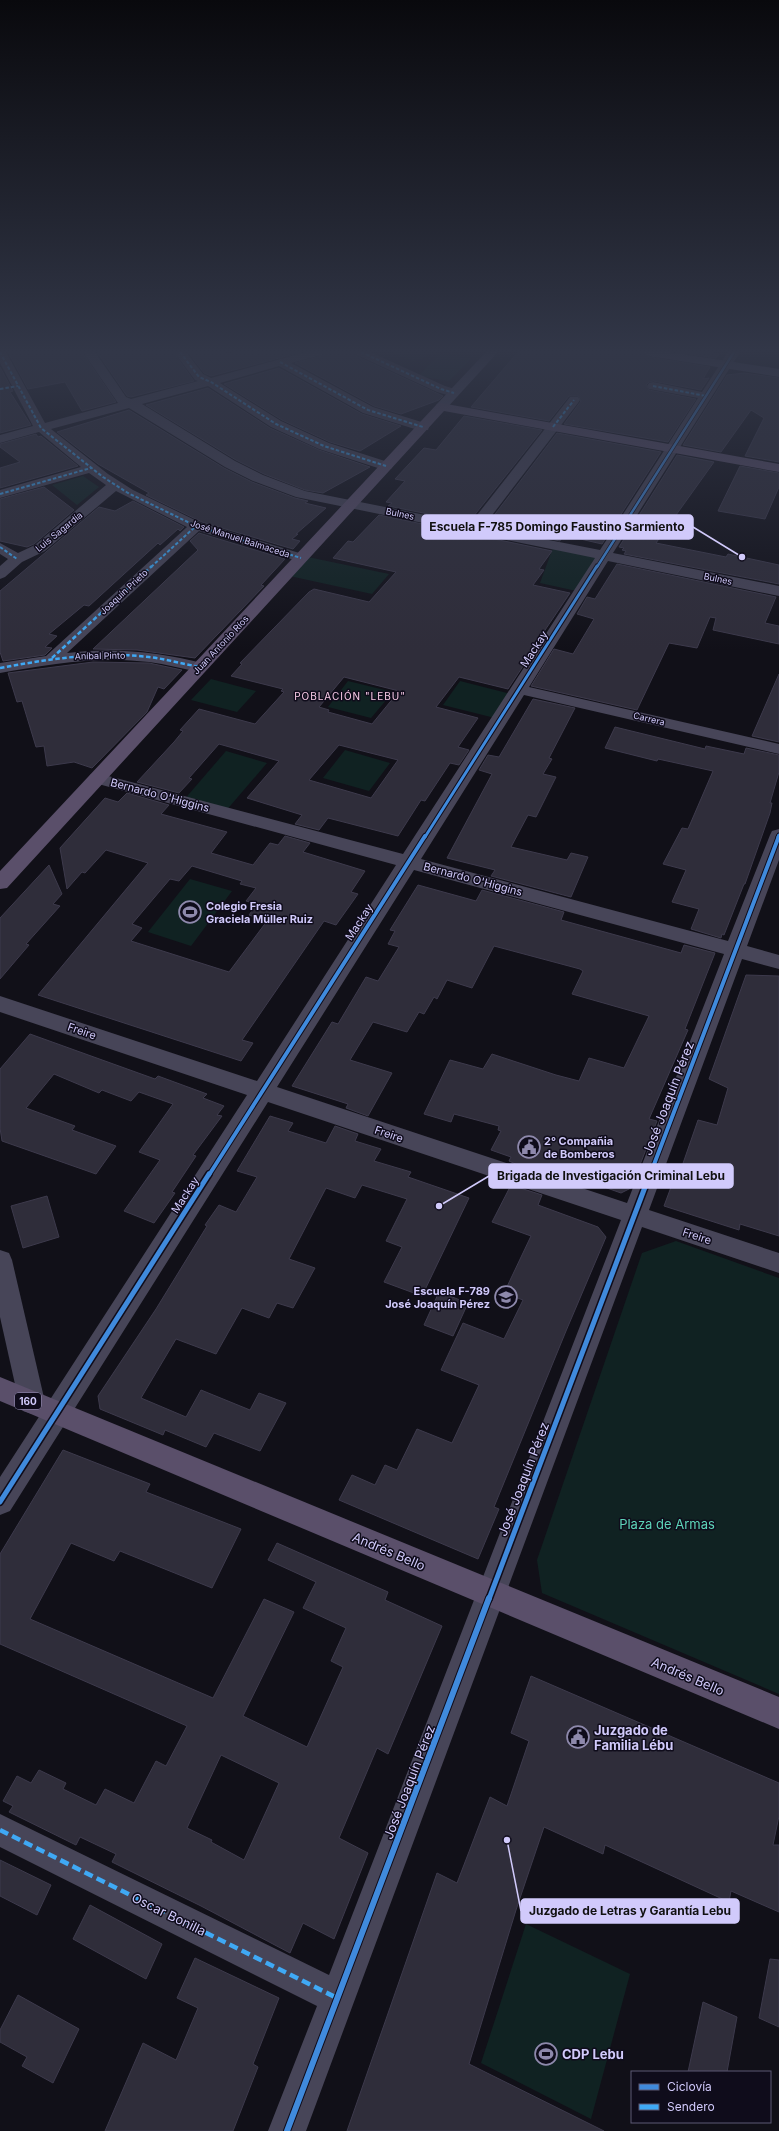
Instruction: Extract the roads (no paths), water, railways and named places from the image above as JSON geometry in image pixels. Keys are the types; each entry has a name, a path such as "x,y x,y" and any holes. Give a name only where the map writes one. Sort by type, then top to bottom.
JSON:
{"main road":[{"name":"Juan Antonio Ríos","path":"0,883 400,451"},
{"path":"687,451 779,468"},
{"name":"Andrés Bello","path":"0,1388 779,1714"}],"street":[{"name":"José Manuel Balmaceda","path":"70,451 115,485 196,526 301,558"},
{"name":"Bulnes","path":"209,451 258,478 301,494 779,591"},
{"path":"341,451 386,466"},
{"path":"474,529 534,451"},
{"name":"Mackay","path":"0,1502 44,1407 262,1091 671,451"},
{"path":"0,494 91,468"},
{"name":"Luis Sagardía","path":"0,574 17,560 40,548 115,485"},
{"name":"Joaquín Prieto","path":"52,658 196,526"},
{"path":"0,547 17,560"},
{"name":"Aníbal Pinto","path":"0,668 52,658 131,656 167,660 200,667"},
{"name":"Carrera","path":"518,689 779,749"},
{"name":"Bernardo O'Higgins","path":"97,778 779,962"},
{"name":"José Joaquín Pérez","path":"287,2131 779,835"},
{"name":"Freire","path":"0,1004 779,1264"},
{"path":"0,1260 44,1407"},
{"name":"Oscar Bonilla","path":"0,1830 337,1998"}],"place":[{"name":"Escuela F-785 Domingo Faustino Sarmiento","path":"742,557"},
{"name":"Colegio Fresia Graciela Müller Ruiz","path":"190,912"},
{"name":"2° Compañia de Bomberos","path":"529,1147"},
{"name":"Brigada de Investigación Criminal Lebu","path":"439,1206"},
{"name":"Escuela F-789 José Joaquín Pérez","path":"506,1297"},
{"name":"Juzgado de Familia Lébu","path":"578,1737"},
{"name":"Juzgado de Letras y Garantía Lebu","path":"507,1840"},
{"name":"CDP Lebu","path":"546,2054"}],"district":[{"name":"POBLACIÓN \"LEBU\"","path":"350,696"}],"park label":[{"name":"Plaza de Armas","path":"667,1524"}]}
